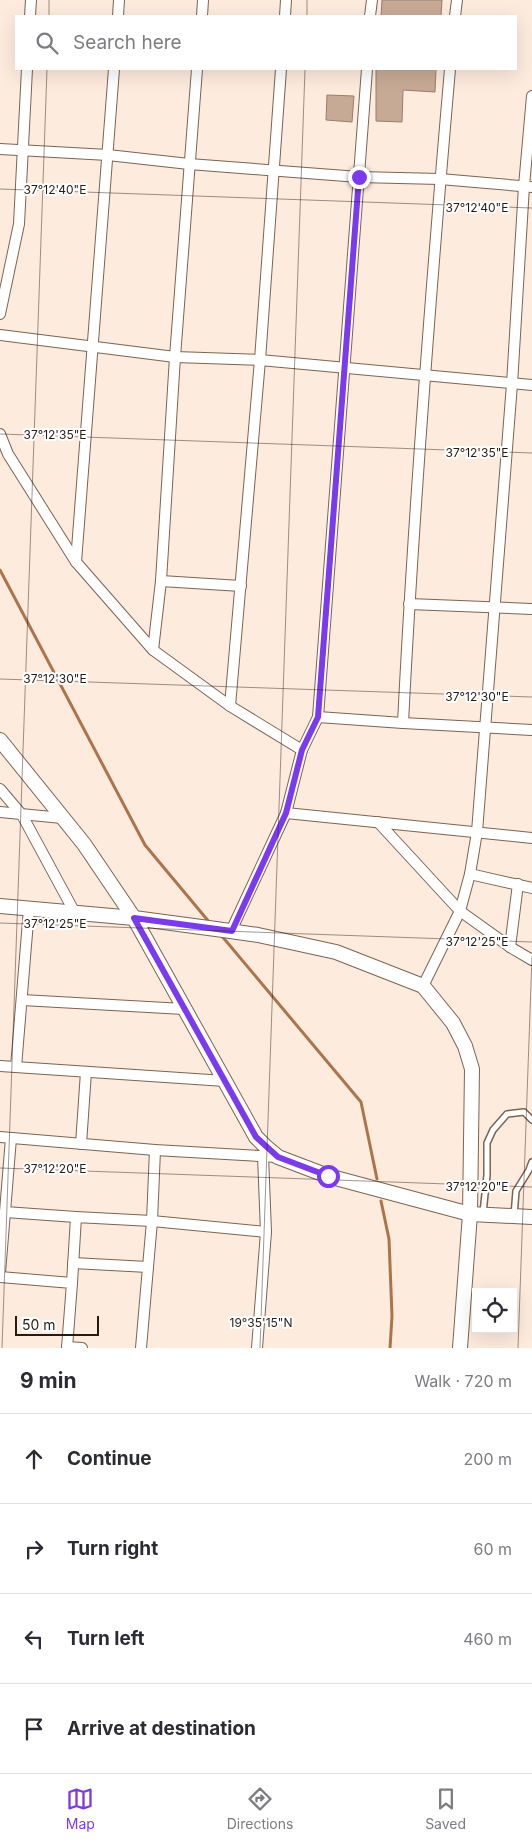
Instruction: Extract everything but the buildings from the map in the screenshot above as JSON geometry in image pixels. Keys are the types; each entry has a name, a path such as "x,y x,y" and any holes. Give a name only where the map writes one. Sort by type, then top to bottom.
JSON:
{"street":[{"path":"30,15 31,0"},
{"path":"118,15 119,0"},
{"path":"202,15 203,0"},
{"path":"285,15 286,0"},
{"path":"370,15 372,0"},
{"path":"455,15 457,0"},
{"path":"0,314 19,224 27,70"},
{"path":"76,562 114,70"},
{"path":"153,650 161,581 175,356 197,70"},
{"path":"230,706 260,360 281,70"},
{"path":"232,931 286,813 302,750 318,717 366,70"},
{"path":"403,724 424,375 450,70"},
{"path":"423,986 460,911 470,874 478,832 528,187 532,96"},
{"path":"0,149 108,155 189,164 359,177 440,179 528,187"},
{"path":"0,335 92,348 175,356 260,360 532,385"},
{"path":"0,434 8,454 76,562 153,650 230,706 302,750"},
{"path":"161,581 240,586"},
{"path":"409,604 532,609"},
{"path":"318,717 403,724 532,730"},
{"path":"0,740 84,844 134,918 256,1137 278,1157"},
{"path":"0,789 22,815 75,913"},
{"path":"0,812 62,818"},
{"path":"286,813 532,838"},
{"path":"378,822 460,911 532,960"},
{"path":"470,874 532,888"},
{"path":"510,946 518,884"},
{"path":"0,906 134,918 232,931 336,952 423,986 453,1022 465,1046 472,1069 476,1215 460,1348"},
{"path":"16,1067 29,909"},
{"path":"22,1000 184,1009"},
{"path":"0,1066 226,1081"},
{"path":"81,1144 86,1072"},
{"path":"0,1137 155,1150 278,1157 328,1176 476,1215 532,1217"},
{"path":"11,1138 0,1275 72,1284"},
{"path":"141,1348 152,1222 155,1150"},
{"path":"257,1348 266,1232 263,1156"},
{"path":"5,1212 266,1232"},
{"path":"76,1217 67,1348 82,1348"},
{"path":"73,1263 148,1267"}],"lane":[{"path":"476,1215 487,1175 487,1143 493,1130 507,1114 524,1112 532,1120"},
{"path":"514,1216 516,1191 532,1162"}],"waterway":[{"path":"0,570 145,845 210,923"},
{"path":"221,935 361,1102 377,1179"},
{"path":"381,1201 389,1239 392,1316 390,1348"}],"route":[{"path":"328,1176 278,1157 256,1137 134,918 232,931 286,813 302,750 318,717 359,177"}]}
